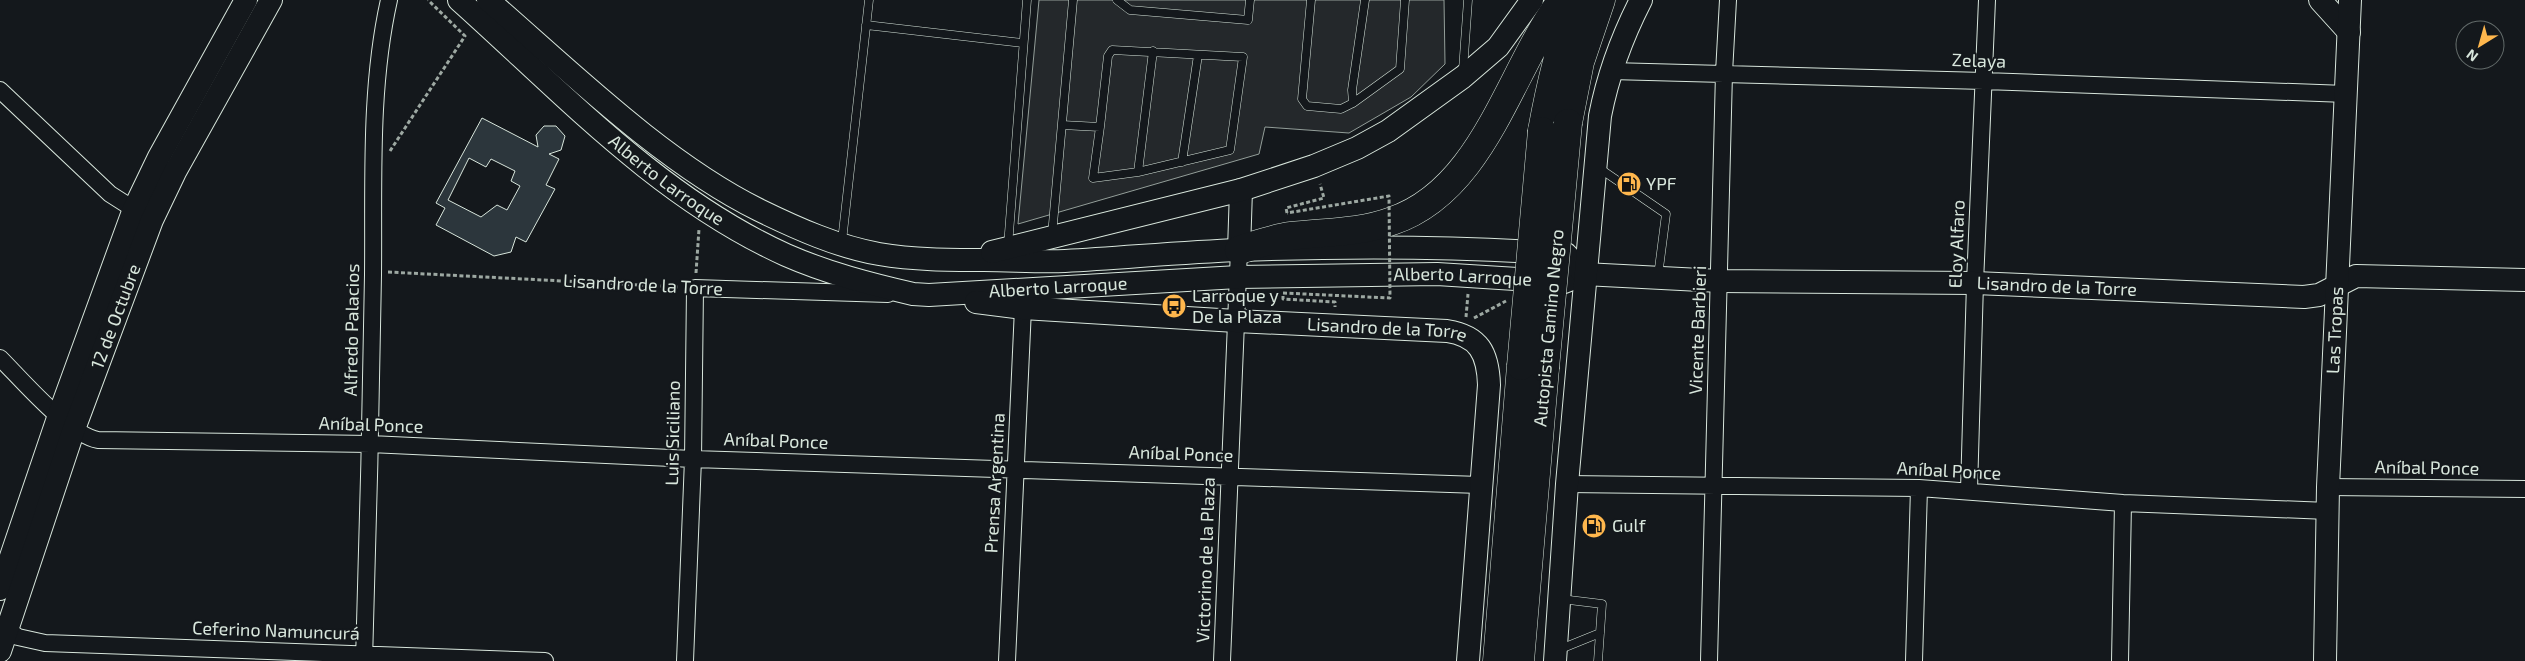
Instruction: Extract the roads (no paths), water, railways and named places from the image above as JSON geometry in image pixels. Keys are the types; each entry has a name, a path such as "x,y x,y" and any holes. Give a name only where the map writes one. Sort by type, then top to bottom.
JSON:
{"highway":[{"path":"1239,250 1288,236 1351,230 1392,221 1430,202 1454,181 1476,150 1562,0"},
{"name":"Autopista Camino Negro","path":"1520,661 1542,131 1551,83 1566,27 1577,0"},
{"name":"Autopista Camino Negro","path":"1497,661 1533,367 1568,123 1580,62 1601,0"}],"street":[{"name":"12 de Octubre","path":"0,589 66,422 143,214 154,166 246,0"},
{"name":"12 de Octubre","path":"143,214 175,172 270,0"},
{"name":"Alfredo Palacios","path":"364,657 370,444 374,177 380,58 389,0"},
{"name":"Alberto Larroque","path":"459,0 612,140 654,174 701,207 786,255 820,268 921,294 1238,277 1437,274 1564,282 1584,274 1566,254 1433,247 1239,250 1062,261 960,260 878,254 842,244 804,230 756,208 667,152 488,0"},
{"path":"960,260 1241,190 1314,166 1358,148 1388,131 1463,77 1498,47 1532,0"},
{"path":"1556,656 1567,484 1584,274 1600,116 1611,71 1623,37 1641,0"},
{"name":"Vicente Barbieri","path":"1709,661 1712,486 1720,281 1724,73 1728,0"},
{"name":"Eloy Alfaro","path":"1969,490 1975,283 1987,0"},
{"path":"2320,0 2349,32"},
{"name":"Las Tropas","path":"2325,661 2328,487 2350,0"},
{"name":"Zelaya","path":"1611,71 1984,81 2346,94"},
{"path":"0,90 110,194 143,214"},
{"path":"1239,250 1241,190"},
{"name":"Victorino de la Plaza","path":"1222,661 1239,250"},
{"name":"Lisandro de la Torre","path":"1584,274 1720,281 1975,283 2304,297 2319,295 2356,276 2525,280"},
{"name":"Lisandro de la Torre","path":"695,288 921,294 1023,308 1446,331 1465,335 1475,342 1487,362 1489,385 1480,485"},
{"name":"Luis Siciliano","path":"685,661 693,459 695,288"},
{"name":"Prensa Argentina","path":"1007,661 1023,308"},
{"name":"Aníbal Ponce","path":"0,358 66,422 90,438 98,440 370,444 693,459 1015,468 1480,485"},
{"name":"12 de Octubre","path":"0,651 4,628 66,422"},
{"name":"Aníbal Ponce","path":"1567,484 1919,488 1969,490 2123,503 2328,511"},
{"path":"1468,661 1480,485"},
{"name":"Aníbal Ponce","path":"2328,487 2525,489"},
{"path":"1914,661 1919,488"},
{"path":"2120,661 2123,503"},
{"name":"Ceferino Namuncurá","path":"4,628 30,641 44,643 364,657 545,661"}],"lane":[{"path":"842,244 868,0"},
{"path":"1008,248 1027,0"},
{"path":"1052,237 1073,0"},
{"path":"1117,0 1130,10 1248,20 1250,0"},
{"path":"1311,0 1302,100 1307,106 1341,109 1353,103 1400,69 1405,0"},
{"path":"1353,103 1352,90 1365,0"},
{"path":"1463,77 1468,0"},
{"path":"866,25 1023,43"},
{"path":"1112,50 1198,55 1242,58 1230,150 1138,172 1093,178 1108,56 1112,50"},
{"path":"1138,172 1153,51"},
{"path":"1182,162 1198,55"},
{"path":"1062,125 1100,127"},
{"path":"1595,166 1666,214 1658,278"},
{"path":"1561,599 1602,604 1598,661"},
{"path":"1556,656 1600,633"}],"place":[{"name":"YPF","path":"1629,184"},
{"name":"Larroque y De la Plaza","path":"1174,306"},
{"name":"Gulf","path":"1594,526"}]}
